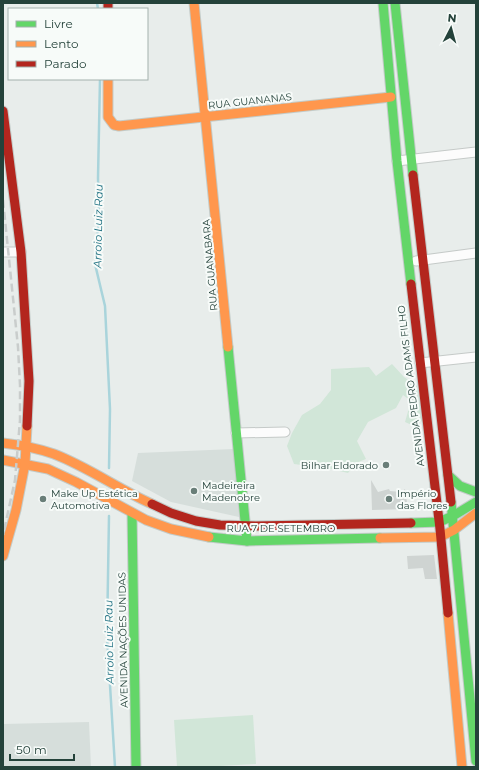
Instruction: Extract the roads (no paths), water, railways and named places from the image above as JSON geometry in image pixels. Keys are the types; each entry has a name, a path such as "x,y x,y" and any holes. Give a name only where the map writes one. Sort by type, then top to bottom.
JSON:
{"main road":[{"name":"RUA GUANABARA","path":"194,3 247,541"},
{"name":"AVENIDA PEDRO ADAMS FILHO","path":"382,3 408,262 439,522 462,767"},
{"path":"395,3 422,260 454,530 476,761"},
{"name":"RUA GUANANAS","path":"108,80 108,117 114,125 122,126 391,97"},
{"path":"3,111 21,252 29,381 25,464 16,510 3,556"},
{"path":"6,203 14,195"},
{"name":"RUA 7 DE SETEMBRO","path":"3,443 44,452 71,462 165,511 197,521 245,526 439,522 476,502"},
{"name":"RUA 7 DE SETEMBRO","path":"3,460 48,469 159,526 194,536 224,540 247,541 440,538 454,530 476,513"},
{"path":"448,475 456,484 465,489 476,492"},
{"name":"AVENIDA NAÇÕES UNIDAS","path":"132,513 136,767"}],"street":[{"path":"397,161 476,152"},
{"path":"3,252 21,252"},
{"path":"408,262 476,253"},
{"path":"420,364 476,357"},
{"path":"236,433 285,432"}],"waterway":[{"name":"Arroio Luiz Rau","path":"97,3 98,8"},
{"name":"Arroio Luiz Rau","path":"100,80 98,178 99,219 95,264 105,306 110,409 109,468"},
{"name":"Arroio Luiz Rau","path":"109,516 107,636 115,767"}],"railway":[{"path":"3,200 18,347 20,385 20,420 15,480 3,535"}],"place":[{"name":"Bilhar Eldorado","path":"386,465"},
{"name":"Madeireira Madenobre","path":"194,491"},
{"name":"Make Up Estética Automotiva","path":"43,499"},
{"name":"Império das Flores","path":"389,499"}]}
